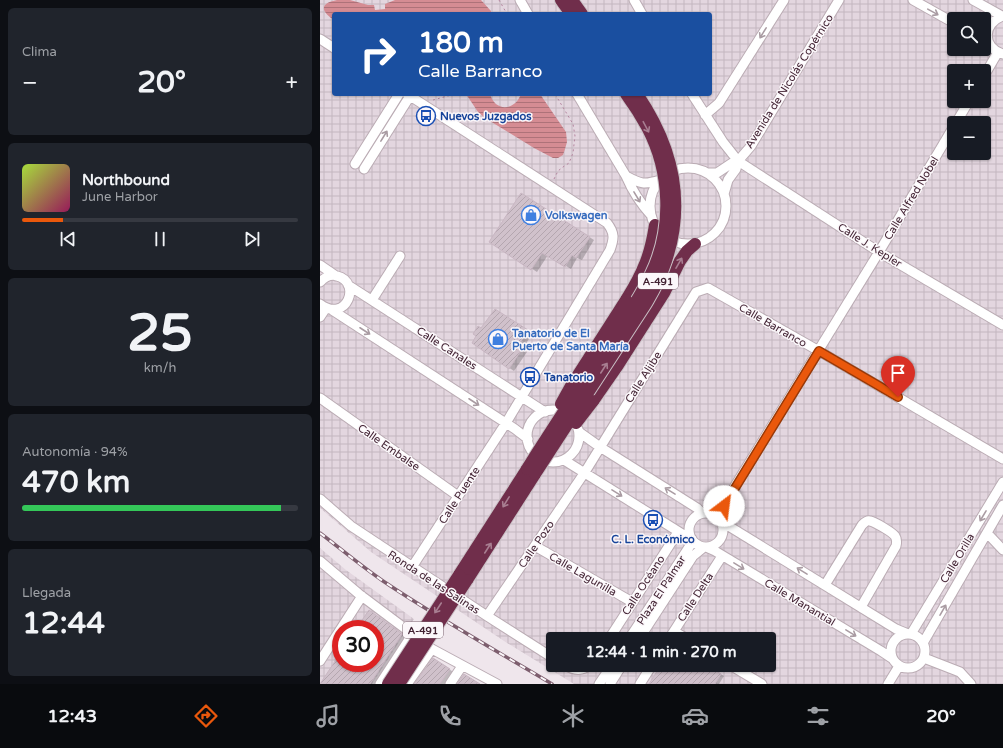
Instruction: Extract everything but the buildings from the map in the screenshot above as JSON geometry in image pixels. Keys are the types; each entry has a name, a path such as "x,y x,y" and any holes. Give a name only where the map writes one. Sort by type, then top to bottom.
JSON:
{"highway":[{"path":"561,0 570,12"},
{"path":"572,0 581,12"},
{"name":"A-491","path":"399,684 463,578 531,471 548,436 646,285 657,262 663,237 666,212 664,176 657,151 647,128 627,96"},
{"name":"A-491","path":"531,471 552,447 645,305 663,270 671,244 675,220 675,194 671,167 664,142 652,118 638,96"},
{"path":"548,436 552,420 571,386 639,278 652,245 653,220"},
{"path":"552,447 564,439 593,401 646,321 664,292 680,261 687,251 695,244"},
{"name":"A-491","path":"388,684 463,578"}],"street":[{"path":"520,0 527,12"},
{"path":"634,0 641,12"},
{"path":"704,115 719,103 784,0"},
{"name":"Avenida de Nicolás Copérnico","path":"738,161 751,146 839,0"},
{"path":"913,0 947,19"},
{"path":"973,0 1003,16"},
{"path":"991,23 997,18 1003,16"},
{"path":"320,39 332,47"},
{"path":"991,47 1001,53 991,67"},
{"path":"355,164 398,96"},
{"path":"364,169 407,96"},
{"path":"410,96 424,105 450,127 464,130 512,168 550,186"},
{"path":"578,96 644,207 662,234 672,241 683,244 695,244 704,241 718,231 726,215 727,206 724,194 718,182 707,173 690,168 679,169 669,173 660,180 655,188 651,197 650,206 653,220"},
{"name":"Calle J. Kepler","path":"693,96 722,142 738,161 879,252 1003,325"},
{"path":"458,138 464,130"},
{"name":"Calle Alfred Nobel","path":"720,519 740,479 947,138"},
{"path":"707,173 717,173 738,161"},
{"path":"724,194 728,180 736,168 738,161"},
{"path":"626,176 640,183 649,183 660,180"},
{"name":"Calle Puente","path":"412,567 506,423 610,250 613,233 607,223 550,186"},
{"path":"372,300 400,256"},
{"path":"320,265 336,276"},
{"path":"320,282 329,276 336,276"},
{"name":"Calle Canales","path":"336,276 545,412"},
{"path":"326,307 340,308 347,303 350,292 348,285"},
{"name":"Calle Barranco","path":"708,288 1003,459"},
{"name":"Calle Aljibe","path":"584,472 696,292 708,288"},
{"path":"320,317 326,307"},
{"path":"326,307 506,423 528,439"},
{"name":"Calle Embalse","path":"320,398 458,496"},
{"path":"552,410 560,411 566,414 572,419 579,432 578,445 575,451 564,460 558,462 551,462 538,457 529,446 528,432 530,425 539,415 552,410"},
{"path":"579,432 600,447 698,508 702,513"},
{"path":"564,460 693,540 700,546 711,546 719,541 723,532 720,519"},
{"name":"Calle Pozo","path":"487,616 584,472"},
{"name":"Calle Orilla","path":"909,634 1003,482"},
{"name":"Ronda de las Salinas","path":"320,499 351,526 546,654"},
{"name":"Calle Orilla","path":"923,643 1003,505"},
{"path":"693,540 689,532 690,524 695,517 702,513 710,513 896,629 909,634 919,638 923,643 925,650 924,658 919,664 911,668 907,668 896,662 891,653 894,640 900,636 909,634"},
{"path":"826,585 862,525 866,521 875,523 895,536 897,542 861,607"},
{"name":"Calle Océano","path":"613,632 678,532"},
{"path":"987,534 1003,550"},
{"name":"Plaza El Palmar","path":"634,632 693,540"},
{"name":"Calle Lagunilla","path":"535,546 632,602"},
{"name":"Plaza El Palmar","path":"644,632 693,556 705,547"},
{"name":"Calle Manantial","path":"705,547 881,651 896,662"},
{"name":"Calle Delta","path":"673,632 722,556"},
{"path":"320,560 362,596 412,635 432,649 497,684"},
{"path":"321,656 362,596"},
{"path":"380,684 412,635"},
{"path":"407,684 432,649"},
{"path":"924,658 960,672 970,684"},
{"path":"888,684 896,662"},
{"path":"450,684 462,666"},
{"path":"599,684 607,672"},
{"path":"610,684 618,672"},
{"path":"640,684 648,672"},
{"path":"742,672 762,684"}],"path":[{"path":"499,0 507,12"},
{"path":"424,105 438,98 446,96"},
{"path":"550,186 558,172 569,163 573,153 575,136 573,124 556,96"}],"shaded area":[{"path":"320,0 1003,0 1003,684 574,684 554,672 776,672 776,632 546,632 546,667 507,643 371,552 320,508"},
{"path":"350,0 368,5 374,5 375,10 385,9 385,4 395,0 481,0 491,12 332,12 332,19 324,11 325,5 331,1"},
{"path":"467,96 491,96 496,104 505,107 514,104 520,96 541,96 566,132 567,142 563,155 558,158 553,158 485,118 478,112"},
{"path":"320,548 346,570 414,619 384,665 384,620 332,620 332,672 380,672 372,684 320,684"}],"railway":[{"path":"320,533 383,581 404,595 552,684"}],"place":[{"name":"Nuevos Juzgados","path":"426,116"},
{"name":"Volkswagen","path":"531,215"},
{"name":"Tanatorio de El Puerto de Santa María","path":"498,339"},
{"name":"Tanatorio","path":"530,377"},
{"name":"C. L. Económico","path":"653,520"}],"route":[{"path":"724,506 819,351 898,397"}]}
